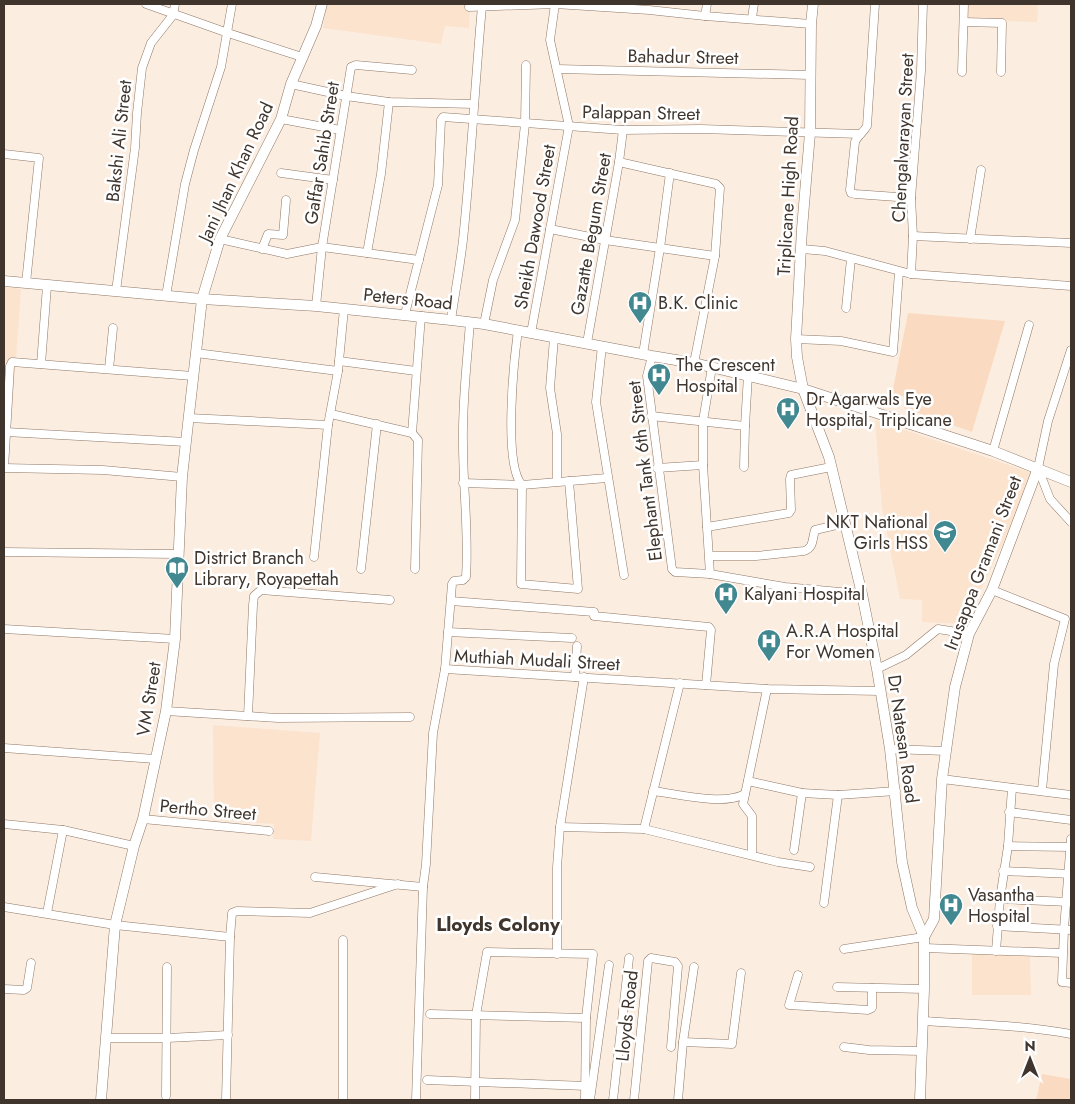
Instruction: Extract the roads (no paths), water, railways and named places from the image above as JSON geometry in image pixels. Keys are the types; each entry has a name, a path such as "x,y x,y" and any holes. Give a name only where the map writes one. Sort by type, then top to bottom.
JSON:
{"main road":[{"name":"Jani Jhan Khan Road","path":"202,299 220,239 281,119 291,84 316,26 322,4"},
{"name":"Triplicane High Road","path":"803,389 797,357 796,339 810,133 812,4"},
{"name":"Peters Road","path":"4,281 202,299 405,314 484,324 694,363 803,389 993,451 1071,482"},
{"name":"VM Street","path":"100,1100 115,925 134,846 143,819 166,711 175,639 177,554 182,477 202,299"},
{"name":"Dr Natesan Road","path":"803,389 829,457 862,594 890,749 896,790 903,870 912,908 924,937 920,1100"},
{"name":"Irusappa Gramani Street","path":"924,937 934,918 942,779 955,687 969,634 992,590 1038,468"}],"street":[{"path":"146,4 173,15 302,57"},
{"name":"Bakshi Ali Street","path":"116,291 135,148 136,113 142,68 151,43 173,15 175,4"},
{"path":"166,296 185,184 220,67 232,4"},
{"path":"470,4 469,7 555,4 649,7 705,16 752,18 811,24"},
{"path":"555,4 550,40 568,126"},
{"path":"705,16 707,4"},
{"path":"752,18 754,4"},
{"path":"875,4 867,126 855,142 851,193 911,198"},
{"name":"Chengalvarayan Street","path":"912,274 911,198 921,71 923,4"},
{"path":"962,72 964,4"},
{"path":"451,320 463,242 470,173 472,119 482,6"},
{"path":"964,22 1002,23 1002,72"},
{"name":"Gaffar Sahib Street","path":"316,306 322,247 351,67 356,65 412,70"},
{"path":"484,324 493,280 515,220 526,124 526,65"},
{"name":"Bahadur Street","path":"557,69 810,75"},
{"path":"291,84 346,96 389,102 474,104"},
{"path":"368,253 389,102"},
{"name":"Palappan Street","path":"419,260 438,185 441,120 444,117 623,130 701,129 860,134"},
{"path":"281,119 340,130"},
{"name":"Sheikh Dawood Street","path":"532,333 568,126"},
{"name":"Gazatte Begum Street","path":"587,343 623,130"},
{"path":"4,154 38,158 40,160 26,283"},
{"path":"619,162 719,185 715,256 694,363"},
{"path":"970,239 981,170"},
{"path":"281,173 333,180"},
{"name":"Elephant Tank 6th Street","path":"670,173 647,355 647,376 657,468 672,569 675,572 710,574 785,587 862,594"},
{"path":"262,249 268,234 283,235 286,200"},
{"path":"550,229 605,240 715,256"},
{"path":"913,236 1071,243"},
{"path":"220,239 287,254 322,247 419,260 405,314"},
{"path":"802,249 825,251 912,274 1071,286"},
{"path":"846,308 851,259"},
{"path":"796,339 841,341 894,352 899,272"},
{"path":"40,364 47,286"},
{"path":"314,557 328,426 338,371 344,309"},
{"path":"412,433 421,316"},
{"path":"445,670 453,582 463,580 466,577 468,550 462,442 470,322"},
{"path":"993,451 1029,325"},
{"path":"109,369 113,328"},
{"path":"518,330 512,370 511,421 515,466 522,485 521,584 578,589 569,481"},
{"path":"554,338 550,388 557,434 557,481"},
{"path":"602,346 596,402 624,575"},
{"path":"1071,351 1048,421 1038,468 1050,499 1071,522"},
{"path":"196,353 338,371"},
{"path":"339,361 416,371"},
{"path":"182,477 103,470 4,468 10,366 14,362 193,376"},
{"path":"710,574 703,465 703,421 712,367"},
{"path":"744,467 744,426 748,375"},
{"path":"331,414 412,433 418,440 415,569"},
{"path":"651,416 744,426"},
{"path":"189,418 328,426"},
{"path":"361,568 377,424"},
{"path":"6,432 186,442"},
{"path":"657,468 703,465"},
{"path":"707,527 789,513 791,510 791,475 831,467"},
{"path":"463,483 522,485 607,478"},
{"path":"710,556 756,556 804,552 812,544 815,530 845,523"},
{"path":"4,552 177,554"},
{"path":"248,716 253,605 254,596 261,590 390,600"},
{"path":"992,590 1064,619 1054,664 1042,790"},
{"path":"451,601 594,612 594,616 705,626 711,630 706,685"},
{"path":"4,629 175,639"},
{"path":"877,669 906,655 938,630 969,634"},
{"path":"448,632 572,638"},
{"path":"557,954 557,866 560,827 580,677 577,646"},
{"name":"Muthiah Mudali Street","path":"416,1100 423,886 426,864 433,733 445,670 767,689 880,692"},
{"path":"644,829 680,683"},
{"path":"752,855 752,816 742,804 767,689"},
{"path":"166,711 278,718 410,717"},
{"path":"4,748 155,759"},
{"path":"890,749 946,751"},
{"path":"942,779 1071,795"},
{"path":"748,781 802,793 838,795 896,790"},
{"path":"996,951 1003,871 1008,846 1012,788"},
{"path":"653,791 733,799 745,794"},
{"path":"794,850 802,793"},
{"path":"824,903 838,795"},
{"path":"1009,812 1071,820"},
{"name":"Pertho Street","path":"143,819 269,831"},
{"path":"4,824 63,830 134,846"},
{"path":"560,827 644,829 810,867"},
{"path":"47,913 63,830"},
{"path":"1071,839 1067,930 1062,954 1062,982 1071,983"},
{"path":"1008,846 1071,846"},
{"path":"1003,871 1070,874"},
{"path":"315,877 423,886"},
{"path":"226,1100 232,913 237,911 310,914 398,884"},
{"path":"1000,899 1069,902"},
{"path":"4,907 115,925 230,937"},
{"path":"997,926 1067,930"},
{"path":"844,949 924,937"},
{"path":"343,940 343,1100"},
{"path":"924,948 1062,954 1071,957"},
{"path":"475,1100 476,1015 487,952 593,954 586,1018 585,1100"},
{"path":"614,1100 629,958"},
{"name":"Lloyds Road","path":"634,1100 648,961 650,958 675,962 678,966 671,1047"},
{"path":"4,989 24,990 27,988 32,963"},
{"path":"590,1100 609,965"},
{"path":"166,1096 167,967"},
{"path":"678,1100 683,1042 694,967"},
{"path":"683,1042 732,1044 741,973"},
{"path":"798,975 789,1005 868,1010 872,1008 872,988"},
{"path":"837,987 924,989"},
{"path":"430,1014 586,1018"},
{"path":"923,1022 1009,1026 1071,1034"},
{"path":"106,1038 228,1035"},
{"path":"844,1047 869,1050 922,1051"},
{"path":"427,1080 586,1086"}],"place":[{"name":"B.K. Clinic","path":"640,324"},
{"name":"The Crescent Hospital","path":"659,396"},
{"name":"Dr Agarwals Eye Hospital, Triplicane","path":"788,430"},
{"name":"NKT National Girls HSS","path":"945,553"},
{"name":"District Branch Library, Royapettah","path":"177,589"},
{"name":"Kalyani Hospital","path":"726,615"},
{"name":"A.R.A Hospital For Women","path":"769,662"},
{"name":"Vasantha Hospital","path":"951,926"}],"district":[{"name":"Lloyds Colony","path":"498,924"}]}
